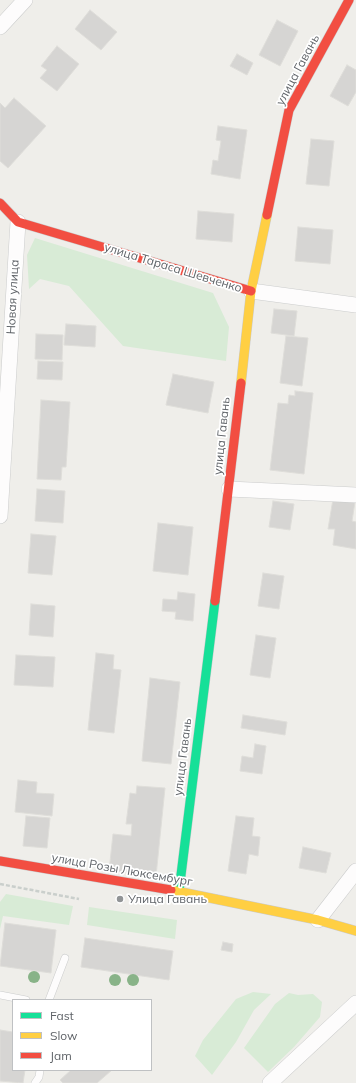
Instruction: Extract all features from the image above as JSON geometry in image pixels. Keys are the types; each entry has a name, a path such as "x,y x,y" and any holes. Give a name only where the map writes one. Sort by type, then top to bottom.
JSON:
{"street":[{"path":"0,27 26,0"},
{"name":"улица Гавань","path":"179,891 229,489 250,291 289,110 348,0"},
{"name":"улица Тараса Шевченко","path":"0,203 18,222 250,291 356,305"},
{"name":"Новая улица","path":"0,516 18,222"},
{"path":"229,489 356,495"},
{"name":"улица Розы Люксембург","path":"0,861 179,891 318,920 356,931"},
{"path":"318,920 356,871"},
{"path":"272,1082 356,1003"}],"lane":[{"path":"49,999 64,958"},
{"path":"0,995 21,999"},
{"path":"35,1083 39,1077 40,1071"}],"path":[{"path":"0,884 79,899"}],"green space":[{"path":"35,238 213,293 229,327 226,361 123,346 69,286 40,279 29,289 27,255"},
{"path":"6,894 73,906 69,925 3,916 0,929 0,902"},
{"path":"89,907 177,920 175,939 87,925"},
{"path":"253,992 271,994 254,1010 236,1042 212,1075 195,1056 203,1040 236,999"},
{"path":"289,993 298,995 313,994 322,1002 320,1017 294,1047 268,1072 244,1048 275,1004"}],"building":[{"path":"90,10 117,32 101,50 75,29"},
{"path":"277,20 298,31 280,66 259,55"},
{"path":"57,46 79,64 57,91 40,78 47,70 41,66"},
{"path":"237,54 253,63 247,75 230,66"},
{"path":"347,65 356,70 356,92 348,106 330,96"},
{"path":"14,98 46,126 8,168 0,161 0,103 5,108"},
{"path":"218,126 247,130 240,179 211,174 213,160 218,161 221,141 216,140"},
{"path":"311,139 334,141 329,186 306,184"},
{"path":"198,211 234,214 232,242 196,239"},
{"path":"298,227 333,230 330,264 295,261"},
{"path":"274,309 297,311 294,336 271,333"},
{"path":"66,324 96,326 95,347 64,345"},
{"path":"36,334 63,335 62,360 35,359"},
{"path":"286,336 308,338 302,386 280,383"},
{"path":"38,361 63,362 62,380 37,379"},
{"path":"173,374 214,382 208,413 166,405"},
{"path":"295,391 313,393 304,474 270,470 278,403 288,404 289,395 295,396"},
{"path":"41,400 70,402 66,467 62,467 61,480 37,479"},
{"path":"37,489 65,491 63,523 35,521"},
{"path":"333,499 355,502 352,521 356,522 356,549 333,545 335,529 328,529"},
{"path":"273,501 294,504 290,530 269,527"},
{"path":"158,523 193,527 188,575 153,571"},
{"path":"31,534 56,536 52,575 28,573"},
{"path":"263,573 284,576 279,609 258,606"},
{"path":"178,592 195,594 193,621 175,619 176,612 162,611 163,599 177,600"},
{"path":"31,604 55,606 53,637 29,635"},
{"path":"256,635 276,638 270,678 250,675"},
{"path":"96,653 114,655 113,669 121,670 114,733 88,730"},
{"path":"16,655 55,657 53,687 14,685"},
{"path":"150,678 180,682 171,764 142,761"},
{"path":"243,715 287,722 285,735 241,728"},
{"path":"255,744 266,746 262,774 240,771 242,756 253,758"},
{"path":"18,780 37,782 36,793 54,794 52,816 15,812"},
{"path":"137,786 165,788 156,876 109,871 113,834 131,836 132,824 126,824 130,793 136,794"},
{"path":"26,816 50,818 47,848 23,846"},
{"path":"236,816 254,818 252,836 260,837 258,856 249,854 246,874 228,871"},
{"path":"303,847 331,853 326,873 299,868"},
{"path":"5,923 56,930 51,973 0,966"},
{"path":"85,938 173,951 169,980 81,967"},
{"path":"223,942 233,944 232,952 221,950"},
{"path":"0,1030 12,1032 12,1071 25,1071 23,1083 0,1081"},
{"path":"70,1071 111,1071 97,1083 63,1083 60,1080"}],"traffic: fast":[{"path":"179,891 215,601"}],"traffic: slow":[{"path":"241,383 251,291 267,215"},
{"path":"171,890 318,920 356,931"}],"traffic: jam":[{"path":"267,215 289,110 349,0"},
{"path":"0,203 18,222 251,291"},
{"path":"215,601 241,383"},
{"path":"0,861 171,890"}],"place":[{"name":"Улица Гавань","path":"120,899"}]}
